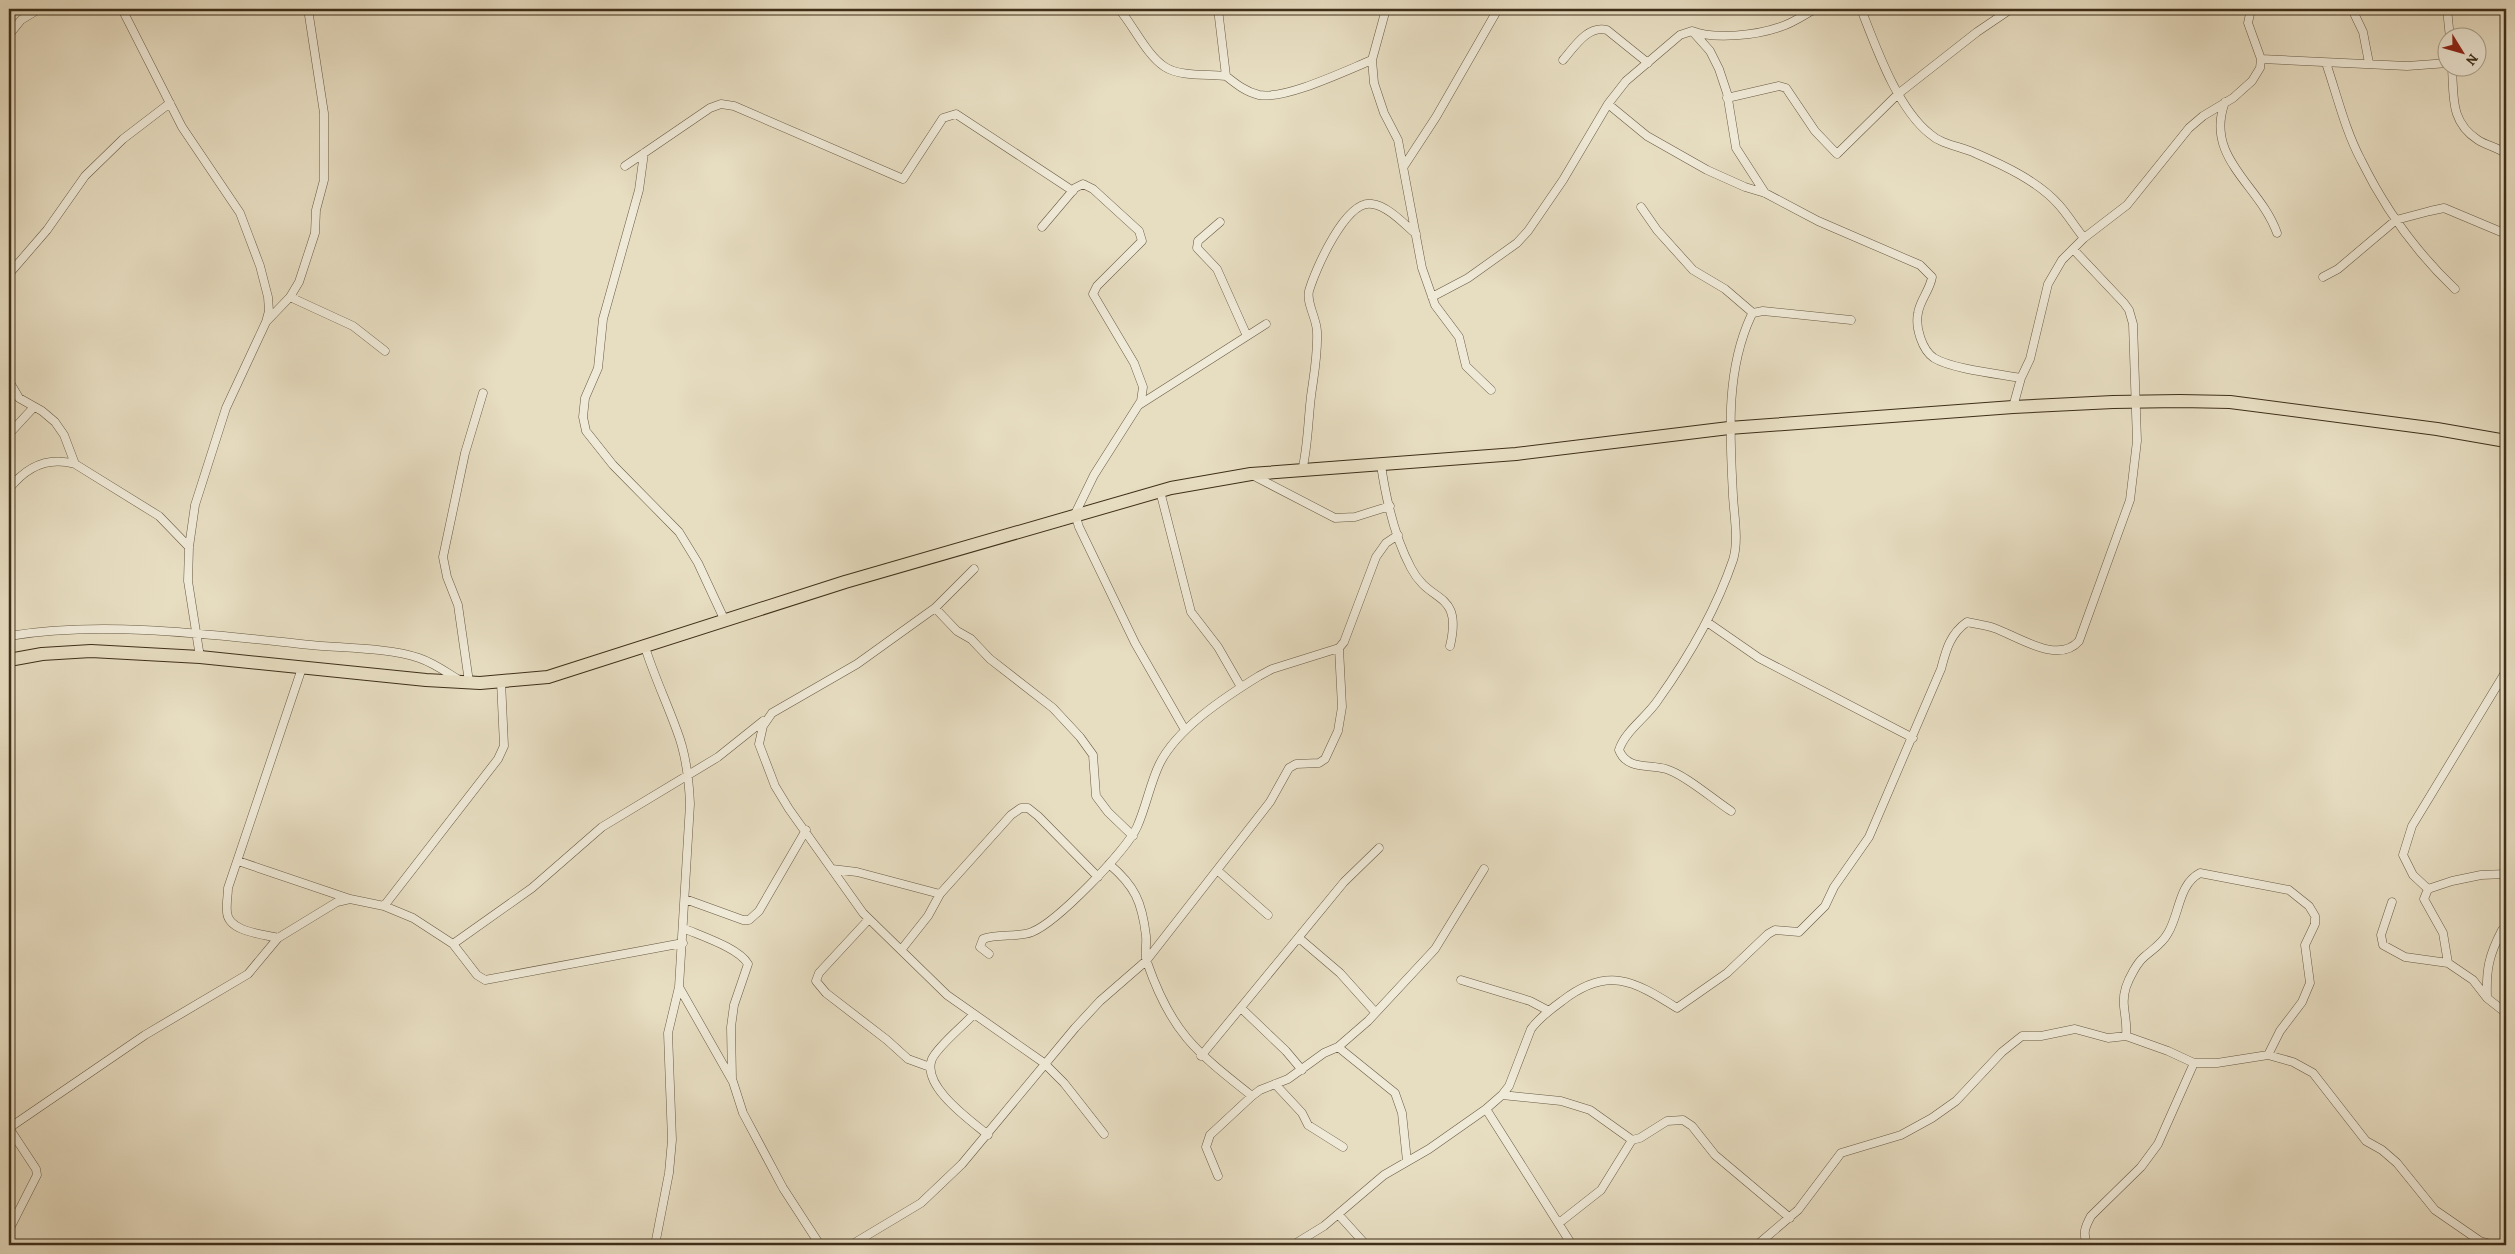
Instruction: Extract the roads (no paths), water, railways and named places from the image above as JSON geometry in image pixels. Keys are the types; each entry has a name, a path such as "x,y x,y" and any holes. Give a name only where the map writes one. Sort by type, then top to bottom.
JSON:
{"main road":[{"path":"9,660 42,654 91,651 200,657 302,668 465,681 502,682 548,677 845,582 1160,491 1251,474 1516,454 1729,428 2134,401 2230,402 2437,429 2506,441"}],"street":[{"path":"9,35 21,20 39,9"},
{"path":"122,9 170,103 219,186 240,213 260,266 268,297 269,311 266,322 226,408 195,505 189,548 188,581 195,635 200,657"},
{"path":"266,322 290,297 299,282 315,233 316,210 324,180 324,113 308,9"},
{"path":"1119,9 1155,58 1164,66 1179,72 1226,76 1241,88 1260,95 1274,95 1292,91 1372,60"},
{"path":"1218,9 1226,76"},
{"path":"1386,9 1372,60 1374,83 1384,112 1398,140 1422,268 1432,297 1443,318 1459,337 1466,366 1491,390"},
{"path":"1404,166 1436,117 1498,9"},
{"path":"1432,297 1468,278 1505,254 1528,231 1563,180 1608,104 1626,81 1680,35 1692,31 1704,35 1720,36 1780,27 1815,9"},
{"path":"1861,9 1880,60 1898,94 1921,126 1931,136 1974,153 2035,184 2059,204 2084,238"},
{"path":"1728,98 1779,86 1786,88 1815,131 1837,154 1898,94 1977,32 2011,9"},
{"path":"2013,408 2021,378 2030,359 2048,284 2062,260 2084,238 2127,205 2189,128 2252,81 2260,68 2261,59 2248,23 2251,9"},
{"path":"2352,9 2363,32 2369,64"},
{"path":"2446,9 2449,28"},
{"path":"1563,60 1590,32 1600,28 1607,30 1648,63"},
{"path":"1692,31 1710,51 1719,69 1728,98 1736,148 1765,192"},
{"path":"2261,59 2407,66 2438,64"},
{"path":"2326,63 2361,161 2396,220 2422,256 2455,289"},
{"path":"2453,78 2455,115 2470,134 2506,154"},
{"path":"2225,102 2219,124 2226,154 2267,211 2276,233"},
{"path":"9,274 47,230 85,176 123,139 170,103"},
{"path":"625,166 716,104 727,104 903,180 944,118 956,114 1073,191"},
{"path":"1608,104 1647,136 1707,170 1745,187 1765,192 1811,218 1920,265 1929,272 1931,281 1920,305 1918,323 1920,334 1928,353 1936,359 1952,365 2021,378"},
{"path":"644,153 639,190 603,319 598,368 585,398 583,416 586,431 613,465 679,532 698,563 725,621"},
{"path":"1042,226 1073,191 1083,184 1093,189 1139,231 1142,237 1138,246 1097,286 1093,294 1134,363 1141,378 1143,388 1138,406 1094,475 1075,514 1079,527 1135,643 1185,730"},
{"path":"1302,471 1317,365 1317,329 1308,293 1332,237 1352,211 1361,205 1370,203 1378,205 1416,234"},
{"path":"1641,207 1658,230 1693,270 1724,289 1754,313"},
{"path":"2323,277 2338,269 2396,220 2444,208 2506,234"},
{"path":"1220,222 1198,241 1197,248 1216,269 1248,336"},
{"path":"1293,1245 1338,1214 1384,1175 1486,1109 1502,1095 1509,1086 1531,1029 1549,1011 1576,990 1593,982 1612,980 1634,984 1676,1008 1726,973 1768,934 1775,930 1799,932 1825,906 1834,887 1869,837 1941,670 1948,644 1958,628 1967,622 1995,628 2043,648 2060,651 2073,648 2079,641 2130,500 2137,441 2134,401 2133,324 2129,310 2074,249"},
{"path":"290,297 353,326 385,351"},
{"path":"1731,811 1673,771 1629,764 1622,758 1619,750 1625,738 1648,715 1660,699 1707,622 1734,558 1735,538 1729,428 1736,360 1748,322 1754,313 1762,311 1851,320"},
{"path":"1138,406 1266,324"},
{"path":"9,381 20,398 55,422 64,435 75,464"},
{"path":"465,681 458,605 445,571 443,557 465,453 483,393"},
{"path":"9,434 34,407"},
{"path":"9,489 34,466 57,460 75,464 159,516 189,548"},
{"path":"1381,465 1398,535 1412,570 1451,609 1454,630 1450,646"},
{"path":"1251,474 1335,518 1355,517 1390,506"},
{"path":"1160,491 1191,612 1218,647 1241,687"},
{"path":"989,954 980,947 983,939 1022,934 1038,929 1098,877 1133,836 1146,807 1158,766 1166,751 1185,730 1241,687 1272,669 1339,648 1344,642 1376,557 1386,543 1398,535"},
{"path":"453,944 532,888 602,827 688,777 718,757 772,713 856,664 935,608 974,569"},
{"path":"935,608 957,631 971,639 990,659 1053,708 1080,737 1093,755 1096,796 1108,812 1133,836"},
{"path":"1707,622 1759,658 1913,738"},
{"path":"9,636 51,630 90,629 195,635 371,650 418,657 465,681"},
{"path":"645,647 656,682 678,732 688,777 690,804 679,987 668,1033 672,1140 669,1173 656,1245"},
{"path":"851,1245 933,1193 988,1135 1044,1063 1100,1001 1146,961 1270,802 1289,768 1296,764 1319,763 1329,751 1338,731 1342,707 1339,648"},
{"path":"278,938 238,928 230,922 226,914 228,888 302,668"},
{"path":"2428,889 2413,875 2403,855 2412,826 2506,671"},
{"path":"384,906 498,759 504,746 502,682"},
{"path":"767,718 760,734 759,744 775,786 832,870 869,919 947,995 1044,1063 1064,1083 1104,1134"},
{"path":"901,950 928,916 940,894 1010,815 1021,808 1028,808 1038,816 1098,877"},
{"path":"685,899 743,920 749,920 759,911 806,830"},
{"path":"1201,1056 1344,882 1378,848"},
{"path":"238,861 350,899 384,906 413,918 453,944 478,975 487,980 683,943"},
{"path":"1109,864 1127,880 1138,899 1146,938 1146,961 1153,974 1158,995 1173,1022 1201,1056 1252,1096"},
{"path":"1218,1176 1206,1147 1210,1135 1252,1096 1302,1070 1324,1053 1338,1047 1375,1012 1435,949 1484,869"},
{"path":"832,870 857,872 940,894"},
{"path":"1217,870 1268,914"},
{"path":"2126,1036 2127,1021 2122,1003 2127,984 2143,957 2155,950 2169,932 2186,885 2193,877 2200,873 2289,890 2309,906 2315,916 2315,924 2305,946 2310,983 2302,1002 2280,1031 2268,1055"},
{"path":"2428,889 2472,877 2506,874"},
{"path":"2428,889 2425,902 2444,933 2448,963"},
{"path":"9,1230 37,1175 36,1169 9,1128 145,1036 248,974 278,938 337,902 350,899"},
{"path":"2392,902 2381,935 2384,945 2405,956 2448,963 2473,980 2487,998 2506,1013"},
{"path":"869,919 819,973 816,980 826,993 888,1040 908,1059 930,1067"},
{"path":"683,928 745,957 748,964 734,1005 731,1027 733,1082"},
{"path":"2487,998 2486,973 2489,959 2502,930"},
{"path":"1299,938 1340,973 1375,1012"},
{"path":"1461,980 1530,1001 1549,1011"},
{"path":"679,987 733,1082 743,1113 783,1188 820,1245"},
{"path":"1241,1008 1286,1051 1302,1070"},
{"path":"974,1014 933,1057 930,1067 932,1079 952,1106 988,1135"},
{"path":"1757,1245 1790,1218 1841,1153 1901,1136 1932,1118 1956,1101 2002,1052 2022,1036 2040,1036 2075,1029 2108,1038 2126,1036 2168,1051 2194,1063 2217,1063 2268,1055 2293,1062 2312,1073 2366,1140 2382,1150 2397,1163 2435,1210 2480,1241 2494,1245"},
{"path":"1338,1047 1395,1093 1402,1113 1407,1161"},
{"path":"2088,1245 2084,1233 2085,1226 2091,1216 2142,1167 2158,1144 2194,1063"},
{"path":"1275,1084 1302,1113 1308,1125 1343,1147"},
{"path":"1502,1095 1561,1101 1590,1110 1632,1140"},
{"path":"1486,1109 1572,1245"},
{"path":"1559,1223 1601,1190 1632,1140 1640,1138 1667,1121 1683,1120 1692,1126 1715,1155 1790,1218"},
{"path":"1338,1214 1366,1245"},
{"path":"2498,1245 2506,1240"}]}
